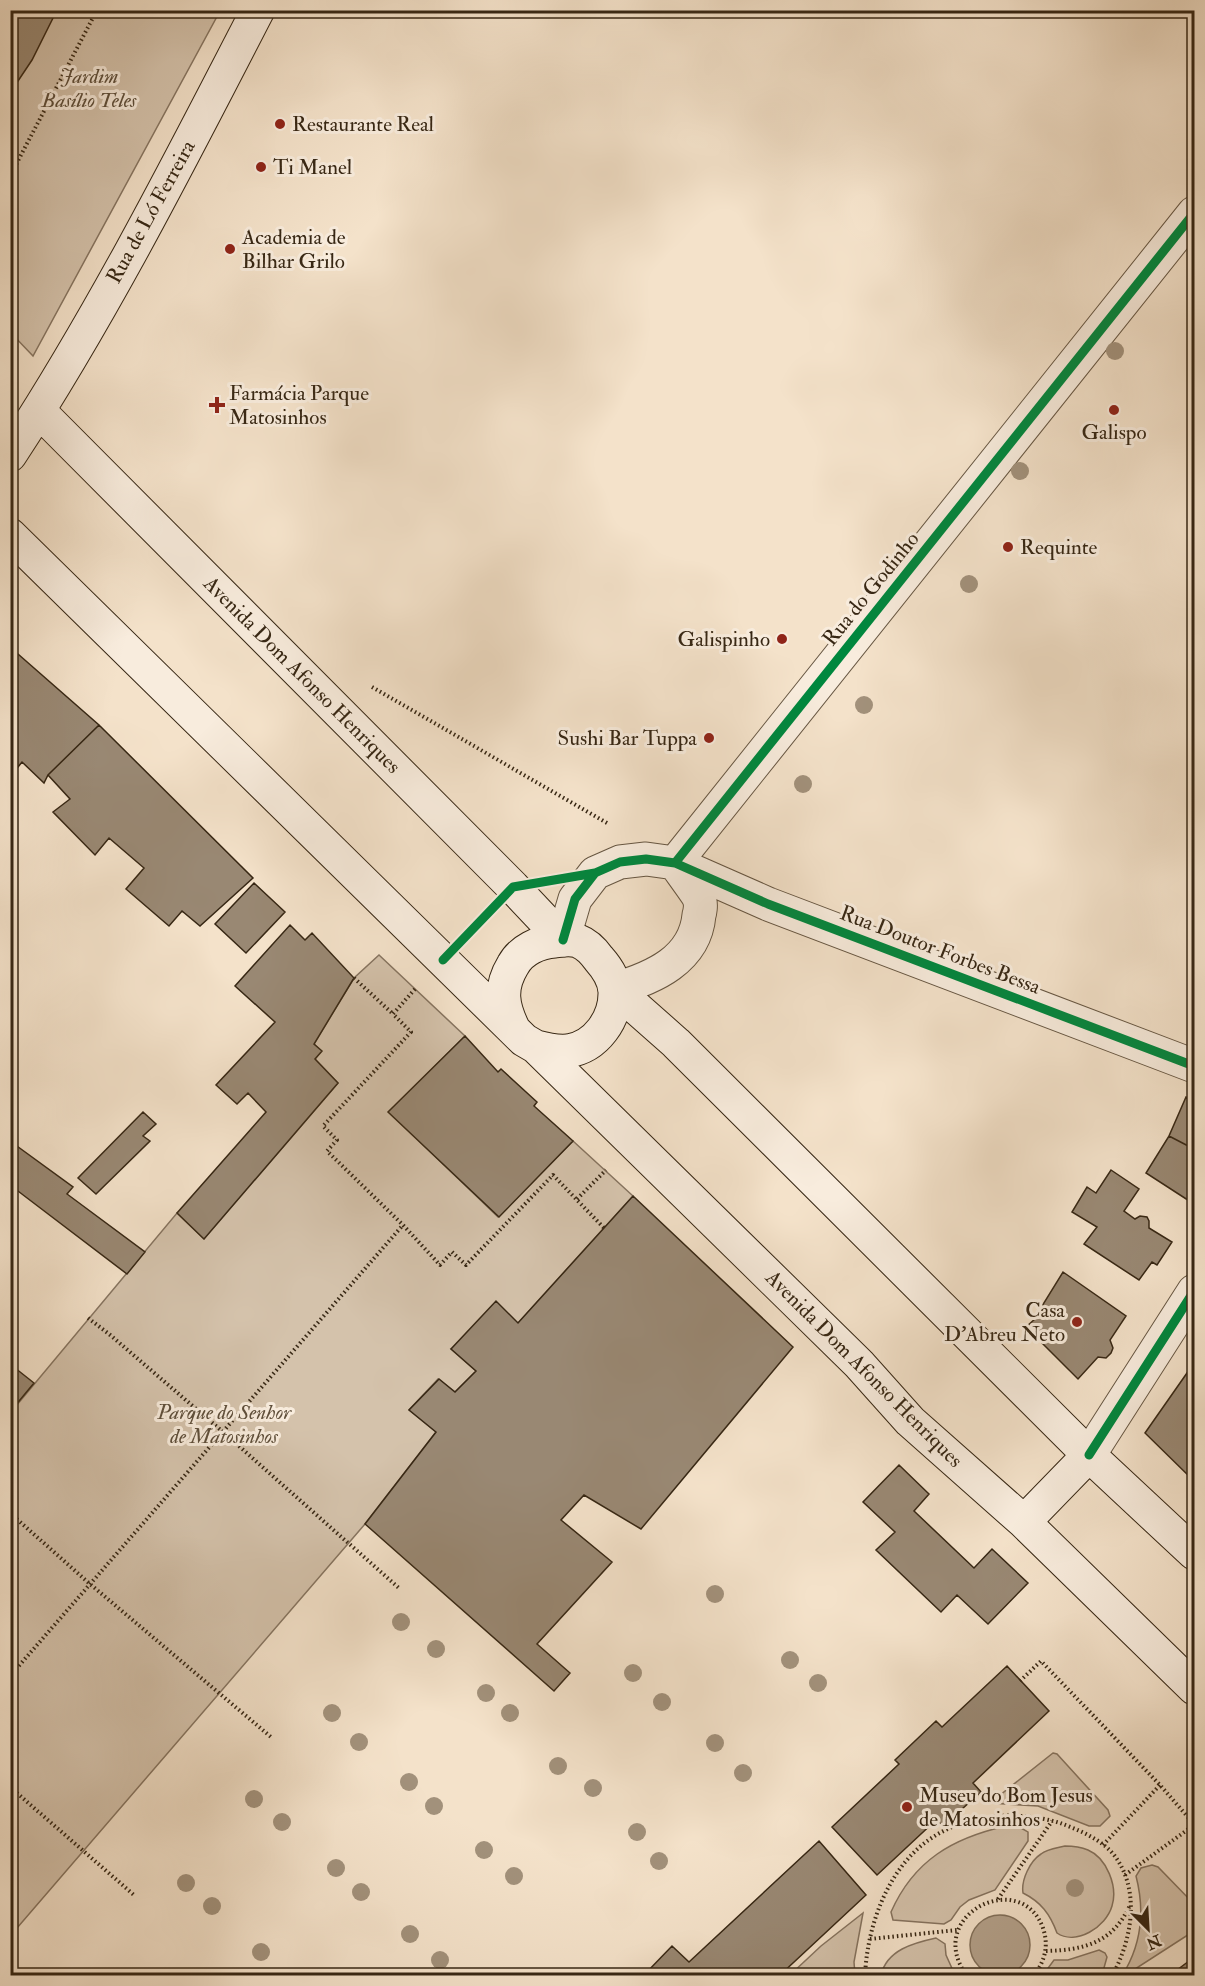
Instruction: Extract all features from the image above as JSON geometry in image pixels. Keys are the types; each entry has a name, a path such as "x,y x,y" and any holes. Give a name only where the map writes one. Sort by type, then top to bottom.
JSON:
{"main road":[{"name":"Rua de Ló Ferreira","path":"10,455 39,411 159,200 258,10"},
{"name":"Rua do Godinho","path":"675,863 1194,213"},
{"name":"Avenida Dom Afonso Henriques","path":"39,411 562,940"},
{"name":"Avenida Dom Afonso Henriques","path":"10,535 859,1364 910,1421 1024,1522 1194,1688"},
{"path":"525,1038 552,1051 569,1050 585,1045 598,1035 608,1022 614,1006 615,990 662,972 687,950 698,928 700,901 675,863 646,859 620,862 595,873 575,899 562,940"},
{"name":"Rua Doutor Forbes Bessa","path":"675,863 768,904 1194,1066"},
{"name":"Avenida Dom Afonso Henriques","path":"525,1038 506,1013 503,995 506,977 514,962 528,949 545,942 578,941 592,951 609,971 615,990 676,1043 1089,1455 1194,1553"},
{"path":"1024,1522 1089,1455 1194,1291"}],"path":[{"path":"10,176 97,10"},
{"path":"366,683 613,827"},
{"path":"393,1014 443,960"},
{"path":"354,978 411,1032 323,1126 337,1140 327,1151 403,1225 440,1265 452,1252 466,1265 554,1175 604,1228"},
{"path":"10,1676 403,1225"},
{"path":"88,1318 223,1432 399,1588"},
{"path":"10,1513 271,1737"},
{"path":"1020,1681 1041,1661 1160,1785 1194,1824 1125,1875"},
{"path":"1103,1845 1160,1785"},
{"path":"10,1787 134,1894"},
{"path":"865,1976 870,1939 888,1888 910,1857 923,1845 952,1828 994,1815 1024,1815 1078,1829 1114,1855 1125,1875 1132,1902 1128,1934 1112,1976"},
{"path":"997,1900 1052,1821"},
{"path":"967,1976 956,1953 957,1930 965,1917 977,1906 1006,1899 1020,1903 1032,1911 1044,1930 1046,1951 1042,1965 1034,1976"},
{"path":"1046,1951 1084,1947 1104,1939 1121,1921 1132,1902"},
{"path":"870,1939 957,1930"}],"green space":[{"name":"Jardim Basílio Teles","path":"11,11 220,11 33,356 11,333"},
{"name":"Parque do Senhor de Matosinhos","path":"379,955 465,1036 389,1112 498,1217 573,1141 633,1196 518,1323 451,1349 476,1371 455,1392 438,1379 409,1410 436,1432 365,1524 11,1935 11,1412 177,1213 204,1239 338,1083 315,1059 321,1051 314,1044 354,978"},
{"path":"1053,1753 1057,1754 1108,1810 1110,1816 1100,1826 1089,1826 1038,1806 990,1803"},
{"path":"1006,1826 1017,1827 1028,1832 1028,1841 995,1890 969,1900 960,1907 951,1920 944,1924 893,1920 891,1912 900,1894 911,1878 937,1854 969,1837"},
{"path":"1065,1846 1082,1848 1095,1854 1106,1866 1112,1882 1113,1898 1109,1914 1097,1927 1081,1936 1065,1936 1057,1933 1044,1909 1023,1893 1025,1877 1033,1861 1046,1851"},
{"path":"1152,1865 1158,1867 1194,1904 1194,1931 1129,1973 1126,1969 1135,1947 1141,1911 1136,1876 1141,1868"},
{"path":"863,1913 854,1962 855,1975 790,1975 821,1946"},
{"path":"936,1938 945,1944 946,1955 955,1975 881,1975 889,1959 902,1949"},
{"path":"1099,1950 1107,1957 1102,1975 1043,1975 1054,1960 1068,1960"}],"shaded area":[{"path":"994,1915 1006,1915 1017,1920 1025,1928 1030,1945 1028,1957 1017,1970 1006,1975 994,1975 983,1970 975,1962 970,1951 970,1939 975,1928 983,1920"}],"building":[{"path":"14,10 57,10 32,60 10,93 10,17"},
{"path":"10,647 99,725 48,775 44,783 22,762 10,777"},
{"path":"99,725 253,878 200,926 182,911 169,926 126,889 144,868 109,838 95,855 53,812 70,799 48,775"},
{"path":"254,883 285,912 246,953 215,924"},
{"path":"290,925 305,940 312,933 354,978 314,1044 322,1051 315,1059 338,1083 204,1239 177,1213 266,1112 248,1093 237,1104 216,1085 275,1022 235,986"},
{"path":"465,1036 498,1072 501,1069 537,1102 534,1106 573,1141 499,1217 388,1112"},
{"path":"1186,1097 1194,1101 1194,1149 1169,1136"},
{"path":"143,1112 156,1124 143,1136 150,1141 96,1194 78,1178"},
{"path":"1169,1136 1194,1149 1194,1204 1146,1173"},
{"path":"10,1141 73,1187 67,1194 145,1252 127,1274 10,1185"},
{"path":"1111,1170 1139,1189 1124,1211 1135,1219 1140,1216 1147,1217 1149,1228 1172,1242 1157,1265 1152,1262 1139,1280 1084,1244 1097,1227 1072,1212 1087,1187 1096,1193"},
{"path":"633,1196 793,1347 641,1529 584,1495 561,1520 612,1562 537,1644 570,1673 554,1691 365,1524 436,1432 409,1410 439,1379 455,1392 476,1371 451,1349 496,1301 518,1323"},
{"name":"Casa D'Abreu Neto","path":"1063,1272 1126,1316 1110,1340 1113,1348 1111,1353 1106,1358 1098,1357 1078,1379 1026,1327 1046,1309 1042,1306"},
{"path":"1194,1363 1194,1481 1145,1433"},
{"path":"10,1364 34,1383 10,1412"},
{"path":"899,1465 929,1494 914,1511 974,1568 992,1549 1028,1583 988,1624 957,1595 941,1612 876,1550 895,1532 863,1502"},
{"path":"1007,1666 1049,1711 973,1783 981,1792 943,1826 936,1820 877,1875 832,1827 899,1764 895,1760 936,1721 942,1727"},
{"path":"819,1841 866,1895 779,1976 647,1976 645,1974 672,1946 689,1962"},
{"path":"1189,1961 1194,1969 1194,1976 1169,1976"}],"cycle path":[{"path":"675,863 1194,213"},
{"path":"563,940 575,899 595,873 620,862 646,859 675,863 768,904 1194,1066"},
{"path":"443,960 513,887 595,873"},
{"path":"1089,1455 1194,1291"}],"place":[{"name":"Restaurante Real","path":"280,124"},
{"name":"Ti Manel","path":"261,167"},
{"name":"Academia de Bilhar Grilo","path":"230,249"},
{"name":"Farmácia Parque Matosinhos","path":"217,405"},
{"name":"Galispo","path":"1114,410"},
{"name":"Requinte","path":"1008,547"},
{"name":"Galispinho","path":"782,639"},
{"name":"Sushi Bar Tuppa","path":"709,738"},
{"name":"Casa D'Abreu Neto","path":"1077,1322"},
{"name":"Museu do Bom Jesus de Matosinhos","path":"907,1807"}]}
